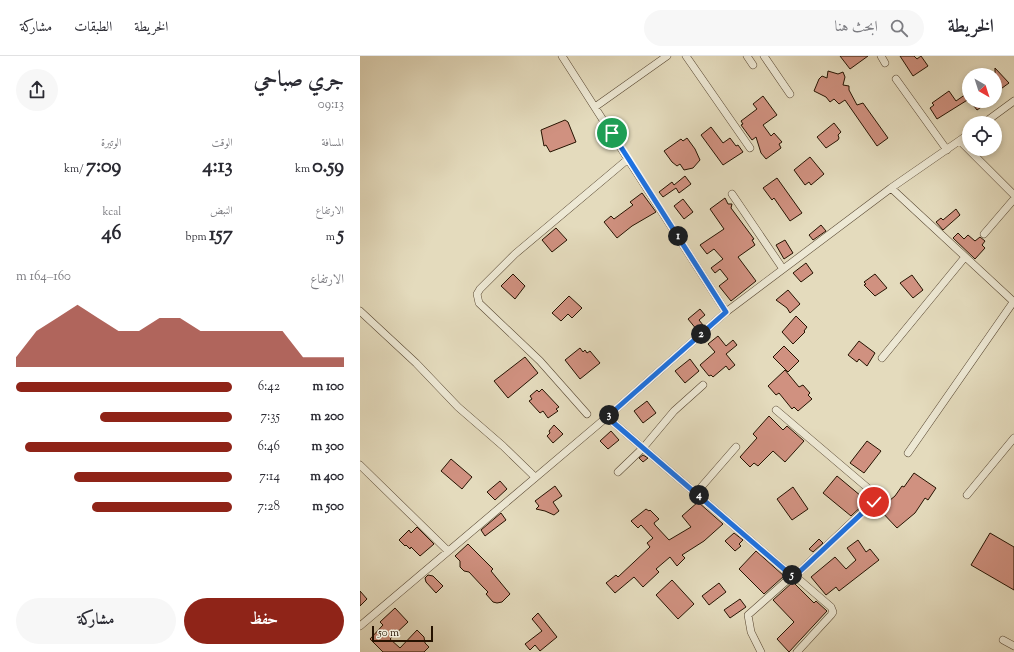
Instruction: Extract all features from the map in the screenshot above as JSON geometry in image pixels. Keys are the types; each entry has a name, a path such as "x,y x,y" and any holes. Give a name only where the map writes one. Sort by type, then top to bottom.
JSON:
{"street":[{"path":"562,56 726,312"},
{"path":"595,107 667,56"},
{"path":"686,56 750,148"},
{"path":"747,56 753,65"},
{"path":"764,56 790,94"},
{"path":"880,56 886,63"},
{"path":"896,79 947,150"},
{"path":"994,116 1014,101"},
{"path":"360,626 607,417 726,312 891,188 960,141 1014,195"},
{"path":"587,414 540,361 480,303 477,294 480,289 515,254 628,159"},
{"path":"891,188 1014,302 908,452"},
{"path":"732,194 783,269"},
{"path":"984,234 1014,199"},
{"path":"882,358 965,257"},
{"path":"360,311 416,363 458,407 503,446 535,477"},
{"path":"618,472 644,448 674,411 704,385"},
{"path":"761,652 751,632 748,615 794,576 874,502 876,495 776,410"},
{"path":"607,417 831,607 833,612 797,652"},
{"path":"967,495 1014,438"},
{"path":"696,493 736,447"},
{"path":"361,466 448,551"},
{"path":"1003,640 1014,646"}],"building":[{"path":"840,56 868,56 850,69"},
{"path":"900,56 914,56 917,59 921,56 928,66 913,76"},
{"path":"828,71 838,74 843,72 845,77 843,85 849,86 849,90 857,105 863,103 888,138 877,146 845,100 839,104 834,99 830,102 826,97 814,91 819,79 822,76 827,78"},
{"path":"1002,76 1009,83 1002,88"},
{"path":"949,91 956,101 962,97 962,103 937,119 930,108 934,105 932,103"},
{"path":"763,96 777,115 763,125 771,136 774,133 782,142 779,144 781,148 766,159 761,153 756,137 752,140 741,125 743,124 741,121 757,109 753,104"},
{"path":"565,120 568,122 576,142 550,152 546,145 544,146 541,130"},
{"path":"834,123 841,132 838,135 838,140 826,148 817,137"},
{"path":"711,127 723,143 730,138 743,152 723,165 701,135"},
{"path":"687,138 695,149 700,160 693,168 684,170 680,164 677,166 672,162 664,151 681,139 683,141"},
{"path":"810,157 824,174 811,185 809,182 805,185 794,170"},
{"path":"685,176 691,184 679,193 676,188 663,197 659,192 672,182 674,185"},
{"path":"777,178 802,213 790,221 774,198 772,200 763,188"},
{"path":"642,193 656,212 632,226 617,238 604,222 611,216 614,219 633,205 630,202"},
{"path":"725,198 728,204 732,204 731,208 754,239 752,240 755,245 738,257 756,281 731,301 719,286 728,279 720,269 715,273 711,268 723,259 714,249 707,254 700,245 724,229 710,209"},
{"path":"683,199 693,212 684,219 674,206"},
{"path":"956,209 960,215 943,230 936,222 941,218 943,220"},
{"path":"821,225 826,231 813,240 809,235"},
{"path":"556,228 567,240 552,252 542,240"},
{"path":"958,233 964,239 968,235 975,241 980,237 985,241 982,245 985,248 975,259 953,238"},
{"path":"785,240 793,253 784,259 776,245"},
{"path":"806,263 813,273 801,282 793,273"},
{"path":"513,274 525,286 515,299 501,286"},
{"path":"875,274 887,288 875,296 864,285 866,284 864,282"},
{"path":"912,275 923,290 913,298 900,283"},
{"path":"788,290 800,304 790,313 787,308 776,300"},
{"path":"569,296 582,308 572,318 568,314 561,321 552,313"},
{"path":"700,309 705,315 699,320 703,325 697,330 688,319"},
{"path":"796,316 807,327 804,331 805,332 793,344 782,332"},
{"path":"718,336 726,346 733,340 737,345 726,354 735,365 729,370 726,366 713,377 711,375 709,376 700,365 715,352 708,344"},
{"path":"859,341 875,353 867,366 859,359 857,362 848,355"},
{"path":"784,346 799,361 788,372 773,357"},
{"path":"580,348 583,352 585,350 587,353 590,351 600,363 580,379 565,360"},
{"path":"525,357 538,373 508,398 494,381"},
{"path":"690,359 699,371 685,383 675,371"},
{"path":"785,370 799,387 803,385 810,393 808,395 812,399 798,411 794,407 792,409 779,393 776,395 768,386"},
{"path":"542,389 559,407 556,409 558,411 548,418 543,411 540,413 529,401 532,399 530,396 537,390 539,392"},
{"path":"647,401 656,413 643,423 634,411"},
{"path":"769,416 783,430 787,426 804,441 785,462 773,451 758,466 754,463 750,467 740,457 757,438 753,434"},
{"path":"554,425 563,434 553,443 547,436"},
{"path":"611,431 619,440 608,449 600,441"},
{"path":"867,441 881,451 864,473 850,463"},
{"path":"643,455 648,458 643,462 639,458"},
{"path":"451,459 472,477 462,489 441,471"},
{"path":"914,473 936,488 928,500 925,498 915,513 897,528 879,509 895,496 902,486 904,487"},
{"path":"837,476 867,501 851,516 823,493"},
{"path":"500,481 507,489 495,500 487,492"},
{"path":"555,486 562,496 553,502 559,511 554,515 536,509 539,506 535,501"},
{"path":"793,487 808,509 792,520 777,499"},
{"path":"698,502 723,524 704,541 682,555 685,558 677,566 670,557 656,569 659,572 643,587 634,577 615,593 606,583 616,575 618,577 650,547 647,543 653,538 641,525 638,528 631,521 646,509 649,511 650,510 659,519 654,523 655,525 669,540 691,527 682,516"},
{"path":"501,513 506,520 485,536 481,530"},
{"path":"417,527 434,544 420,556 411,547 410,549 399,540 409,530 411,533"},
{"path":"734,533 743,540 739,544 741,546 735,551 725,541"},
{"path":"990,533 1014,547 1014,590 971,565"},
{"path":"819,539 823,543 813,552 809,549"},
{"path":"858,540 866,552 870,549 879,560 839,591 836,587 826,595 811,577 835,557 846,569 856,560 847,548"},
{"path":"468,544 493,569 491,571 510,594 502,602 493,602 486,594 488,592 469,572 464,571 460,567 460,561 455,556"},
{"path":"756,551 784,576 764,594 739,569"},
{"path":"428,575 433,576 443,586 436,593 426,582 425,578"},
{"path":"672,580 694,604 678,619 656,595"},
{"path":"793,582 814,603 816,601 827,611 789,652 777,639 794,622 773,600"},
{"path":"719,583 726,592 709,605 702,596"},
{"path":"360,591 367,599 360,606"},
{"path":"740,599 746,607 730,618 724,610"},
{"path":"395,608 408,622 390,639 400,648 417,630 424,637 425,643 429,647 424,652 383,652 370,639 383,625 380,622"},
{"path":"538,613 557,637 540,651 535,645 530,650 525,644 542,631 532,619"}],"route":[{"path":"612,133 726,312 607,417 792,576 795,576 874,502"}]}
